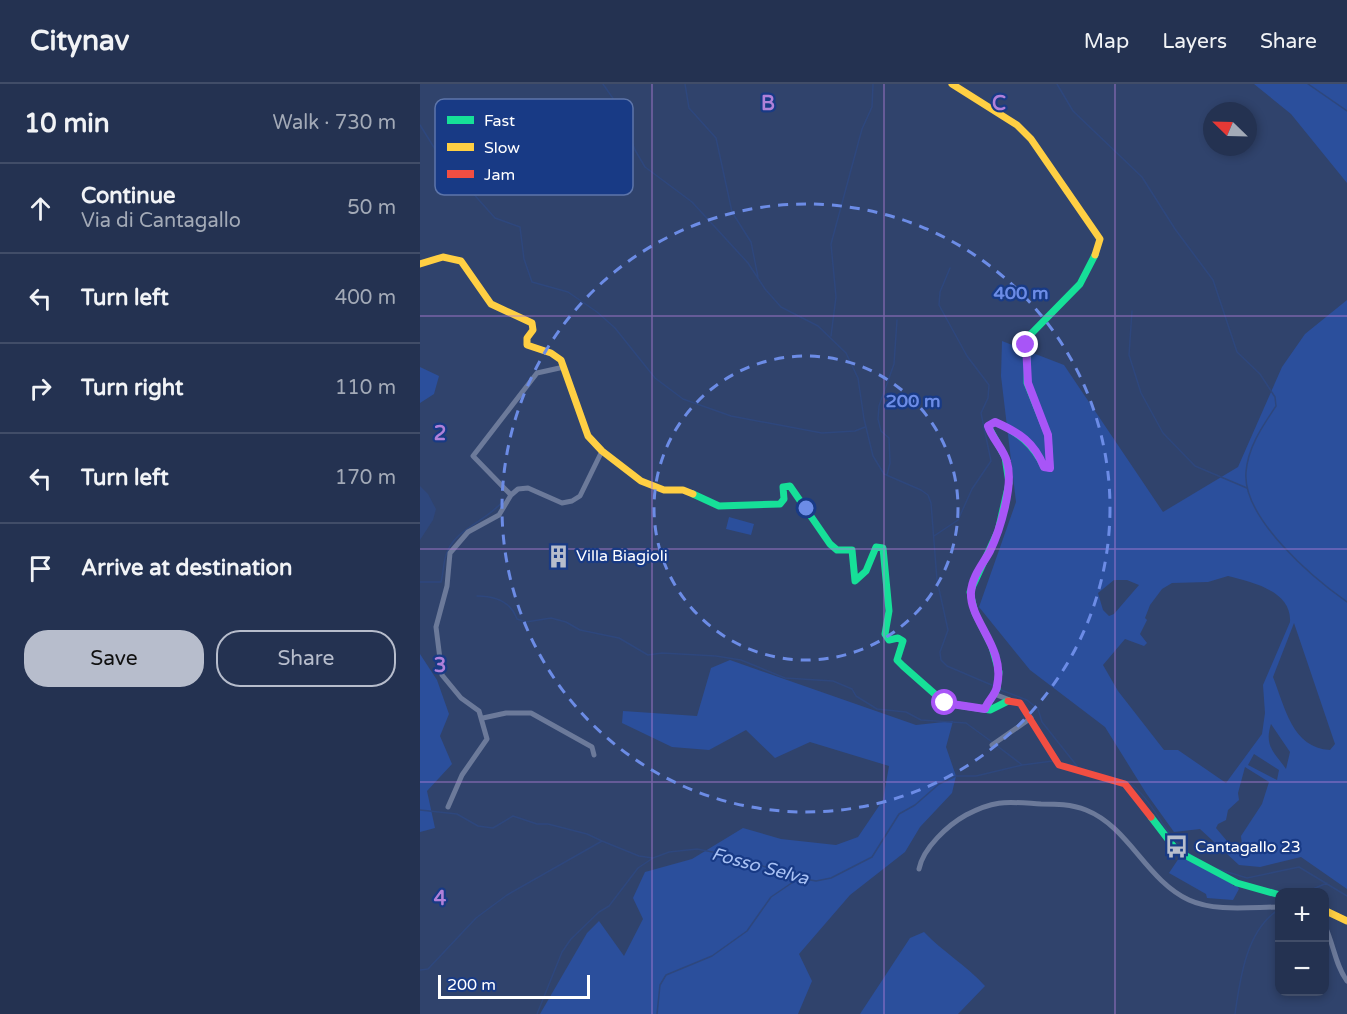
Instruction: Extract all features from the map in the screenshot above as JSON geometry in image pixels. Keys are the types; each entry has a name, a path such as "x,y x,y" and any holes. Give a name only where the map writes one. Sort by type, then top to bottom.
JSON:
{"street":[{"path":"952,84 1017,125 1031,139 1100,239 1083,282 1063,305 1028,337 1028,383 1048,435 1050,468 1044,467 1034,446 1025,437 995,422 988,426 1007,461 1010,478 1007,496 990,549 973,579 970,592 971,601 980,622 993,644 996,690 988,699 985,709"},
{"path":"420,264 443,257 461,261 491,304 532,323 533,330 527,338 527,345 551,353 561,360 585,429 602,451 648,484 664,490 683,490 719,506 780,504 784,499 783,487 789,486 830,544 837,550 852,550 855,581 860,579 865,571 876,547 883,548 889,611 885,634 889,640 898,638 903,641 897,660 945,703 991,710 1010,700"},
{"path":"511,495 473,456 537,373 564,368"},
{"path":"448,807 462,775 488,739 479,711 450,686 442,675 436,627 447,586 450,553 468,532 499,515 511,495 518,489 528,488 562,503 573,501 580,496 602,451"},
{"path":"996,690 1010,700 1020,703 1057,763 1125,784 1177,851 1237,883 1275,894"},
{"path":"483,718 506,713 531,713 592,747 594,755"},
{"path":"995,744 1002,736 1031,718"},
{"path":"919,869 921,858 957,820 987,804 1009,800 1062,804 1088,810 1113,828 1167,887 1184,898 1202,905 1275,907"},
{"path":"1329,912 1347,921"},
{"path":"1329,934 1335,946 1336,961 1347,981"}],"shaded area":[{"path":"1254,84 1347,84 1347,183 1291,114"},
{"path":"1347,300 1347,889 1301,857 1260,867 1239,865 1200,829 1174,832 1146,793 1105,727 1030,670 979,607 1016,502 1001,376 1002,341 1064,365 1163,512 1238,467 1282,367 1305,334","holes":["1228,576 1259,585 1278,595 1289,611 1290,622 1263,685 1265,713 1262,734 1226,783 1178,750 1164,750 1118,691 1103,665 1125,639 1144,646 1147,643 1140,634 1147,620 1145,618 1150,605 1162,589 1172,583 1208,582","1114,580 1127,580 1139,585 1114,614 1109,616 1103,610 1098,593","1294,623 1335,744 1330,750 1317,748 1307,742 1298,734 1286,713 1273,677","1271,724 1290,752 1286,769 1271,748 1269,732","1254,754 1279,770 1277,780 1248,765","1245,767 1269,782 1262,804 1241,836 1242,846 1239,848 1232,847 1216,828 1218,824 1226,820 1228,810 1239,800 1238,793"]},
{"path":"420,367 439,376 434,394 420,403"},
{"path":"420,486 428,494 436,509 433,520 420,540"},
{"path":"729,517 754,524 751,535 726,529"},
{"path":"420,654 437,680 449,714 440,736 452,764 427,791 435,828 420,832"},
{"path":"730,660 916,725 953,721 946,747 956,776 952,793 920,827 905,852 850,895 799,954 812,981 798,1014 540,1014 587,933 599,921 624,956 643,919 633,898 645,872 692,859 743,828 781,839 836,845 858,837 883,800 889,766 810,742 775,758 746,730 709,750 672,747 622,723 623,711 697,716 711,668"},
{"path":"1181,855 1233,883 1233,886 1237,885 1239,889 1233,900 1207,898 1206,894 1169,873"},
{"path":"924,932 985,986 958,1014 860,1014 910,938"}],"waterway":[{"path":"603,84 613,99"},
{"path":"685,84 689,108 716,138 732,212 751,242 758,277"},
{"path":"831,336 836,297 831,244 862,129 872,107 873,84"},
{"path":"1057,84 1073,111 1142,177 1175,229 1213,280 1237,352 1260,374 1275,397 1276,406 1256,438 1247,463 1248,490 1255,508 1282,545 1316,578 1347,602"},
{"path":"1308,84 1347,111"},
{"path":"420,125 435,149"},
{"path":"633,145 645,167 692,202 748,263 765,289 781,307 818,326 846,353 858,378 864,419 873,456 884,474 921,490 928,495 931,503 937,580 948,630 940,652 941,660 947,666 994,686"},
{"path":"474,195 495,218 520,227 524,259 532,282 568,292 597,312 615,328 655,378 683,399 731,416 822,433 855,431 865,427"},
{"path":"934,536 958,520 972,489 991,461 981,413 988,398 989,385 967,356 939,305 940,292 950,268"},
{"path":"1132,311 1129,355 1141,393 1163,433 1195,466 1247,488"},
{"path":"887,475 890,463 889,438 881,431 878,419 879,406 894,364 897,320"},
{"path":"420,582 441,582 445,558 453,542 503,501"},
{"path":"477,596 502,601 511,608 517,619 526,622 551,618 566,622 580,630 619,638 648,655 662,653 716,656 741,660 785,678 833,681 852,689 856,696 877,709 906,712 921,720 966,723 992,742"},
{"path":"1001,690 1027,700 1038,709 1042,722 1077,766"},
{"path":"996,745 1021,764"},
{"name":"Fosso Selva","path":"537,1014 562,952 571,939 599,912 609,906 638,868 653,858 669,852 697,849 733,856 799,878 816,881 831,878 872,857 899,814 915,805 939,784 956,776 976,776 1022,765 1053,761"},
{"name":"Fosso Selva","path":"1066,764 1076,766"},
{"path":"1104,775 1125,781"},
{"path":"1129,783 1146,800 1175,840 1193,856"},
{"name":"Fosso Selva","path":"420,810 457,814 478,826 493,828 513,816 537,824 548,824 587,834 602,841"},
{"name":"Fosso Selva","path":"420,970 428,969 476,918 507,895 602,841 639,856 653,858"},
{"path":"1218,869 1247,878 1299,867 1347,896"},
{"path":"657,1014 660,985 666,975 712,956 747,931 771,897 799,878"},
{"path":"1315,888 1327,883"},
{"path":"1235,1014 1246,957 1258,930 1275,912"}],"traffic: fast":[{"path":"985,709 997,689 999,672 992,647 975,613 970,592 998,531 1009,483 1005,457 988,426 995,422 1011,430 1030,445 1044,467 1050,468 1048,435 1027,383 1028,337 1080,284 1095,255"},
{"path":"693,494 719,506 780,504 784,499 783,487 790,486 830,544 837,550 852,550 855,581 866,571 876,547 883,548 889,611 885,634 889,640 898,638 903,641 897,660 903,666 945,703 990,710 1008,701"},
{"path":"1151,817 1177,851 1237,883 1275,894"}],"traffic: slow":[{"path":"952,84 1017,125 1031,139 1100,239 1095,255"},
{"path":"420,264 443,257 461,261 491,304 532,323 533,330 527,338 527,345 551,353 561,360 588,436 602,451 641,481 664,490 683,490 693,494"},
{"path":"1329,912 1347,921"}],"traffic: jam":[{"path":"1008,701 1020,703 1059,765 1125,784 1151,817"}],"place":[{"name":"Villa Biagioli","path":"558,556"},
{"name":"Cantagallo 23","path":"1177,847"}],"route":[{"path":"945,703 985,709 988,699 994,694 998,685 993,644 980,622 971,601 970,592 973,579 990,549 1007,496 1010,478 1007,461 988,426 995,422 1025,437 1034,446 1044,467 1050,468 1048,435 1032,399 1028,383 1026,345"}]}
